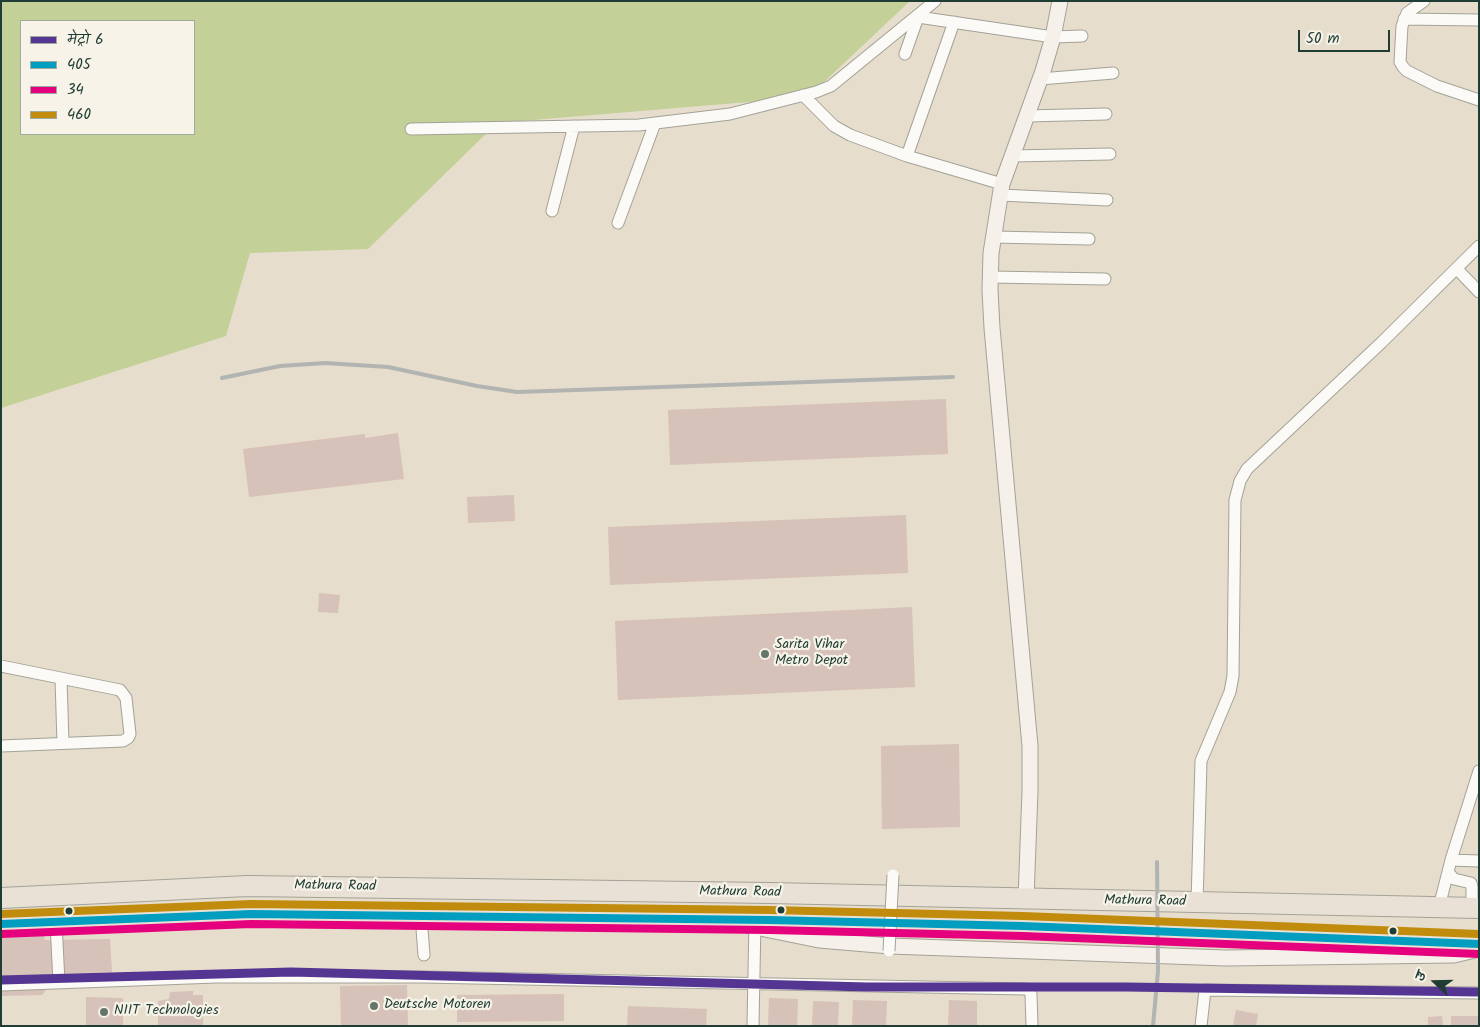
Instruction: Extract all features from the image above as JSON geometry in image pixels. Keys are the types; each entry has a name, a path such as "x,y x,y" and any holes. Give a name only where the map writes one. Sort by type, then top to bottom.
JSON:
{"highway":[{"name":"Mathura Road","path":"1,898 248,886 769,893 1475,908"},
{"name":"Mathura Road","path":"1,924 251,914 720,919 754,923 1023,926 1479,944"}],"street":[{"path":"411,129 654,123 730,114 816,92 831,86 935,1"},
{"path":"1026,899 1030,746 996,376 990,277 993,237 1001,190 1054,37 1060,1"},
{"path":"1424,1 1407,14 1404,19 1400,62 1407,71 1437,86 1479,100"},
{"path":"918,16 1054,37 1082,36"},
{"path":"905,54 918,16"},
{"path":"1404,19 1479,20"},
{"path":"907,156 954,22"},
{"path":"1040,79 1114,74"},
{"path":"803,95 834,126 850,135 1001,190 1107,200"},
{"path":"1027,116 1106,114"},
{"path":"618,223 654,123"},
{"path":"552,211 574,126"},
{"path":"1012,156 1110,154"},
{"path":"993,237 1090,239"},
{"path":"1197,903 1201,761 1230,692 1233,676 1235,500 1240,481 1247,468 1479,246"},
{"path":"1457,269 1479,292"},
{"path":"990,277 1105,279"},
{"path":"1,666 120,690 126,698 130,734 123,741 1,746"},
{"path":"61,679 63,743"},
{"path":"1439,907 1449,866 1479,771"},
{"path":"1449,866 1479,861"},
{"path":"1449,866 1454,879 1471,883 1475,908"},
{"path":"889,951 894,875"},
{"path":"421,916 424,955"},
{"path":"56,922 59,983"},
{"path":"753,1026 754,923 819,940 890,946 1226,958 1454,955 1479,949"},
{"path":"1,985 216,977 423,977 1026,989 1030,994 1032,1026"},
{"path":"1201,1026 1205,990 1479,993"}],"green space":[{"path":"1,1 910,1 808,97 497,123 368,249 250,253 226,336 1,408"}],"building":[{"path":"946,399 948,454 670,465 668,410"},
{"path":"398,433 404,479 249,497 243,449 365,434 365,438"},
{"path":"514,495 515,521 468,523 467,497"},
{"path":"906,515 908,573 610,585 608,527"},
{"path":"319,593 340,595 338,613 318,612"},
{"name":"Sarita Vihar Metro Depot","path":"912,607 915,687 618,700 615,621"},
{"path":"959,744 960,827 882,829 881,746"},
{"path":"43,932 45,940 110,939 112,972 47,974 46,990 42,995 1,996 1,933"},
{"name":"Deutsche Motoren","path":"407,985 408,1026 341,1026 340,986"},
{"path":"193,991 193,995 203,995 203,1026 158,1026 158,1001 169,999 170,992"},
{"path":"564,994 564,1021 457,1022 457,995"},
{"name":"NIIT Technologies","path":"86,997 123,998 123,1026 86,1026"},
{"path":"769,998 798,999 797,1026 768,1026"},
{"path":"853,1000 887,1001 886,1026 852,1026"},
{"path":"949,1000 977,1001 977,1026 948,1026"},
{"path":"813,1001 839,1002 838,1026 812,1026"},
{"path":"628,1006 707,1009 706,1026 627,1026"},
{"path":"1236,1010 1258,1014 1256,1026 1233,1026"},
{"path":"1442,1016 1443,1026 1428,1026 1428,1017"},
{"path":"1451,1016 1479,1016 1479,1026 1451,1026"}],"railway":[{"path":"222,378 280,366 325,363 388,367 477,386 517,392 953,377"},
{"path":"1153,1026 1158,971 1157,862"}],"metro line":[{"name":"6","path":"1,980 291,972 867,987 1125,987 1479,992"}],"transit line":[{"name":"460","path":"1,914 251,904 769,910 1023,916 1479,934"},
{"name":"405","path":"1,924 251,914 769,920 1023,926 1479,944"},
{"name":"34","path":"1,934 251,924 769,930 1023,936 1479,954"}],"place":[{"name":"Sarita Vihar Metro Depot","path":"765,654"},
{"name":"Deutsche Motoren","path":"374,1006"},
{"name":"NIIT Technologies","path":"104,1012"}]}
